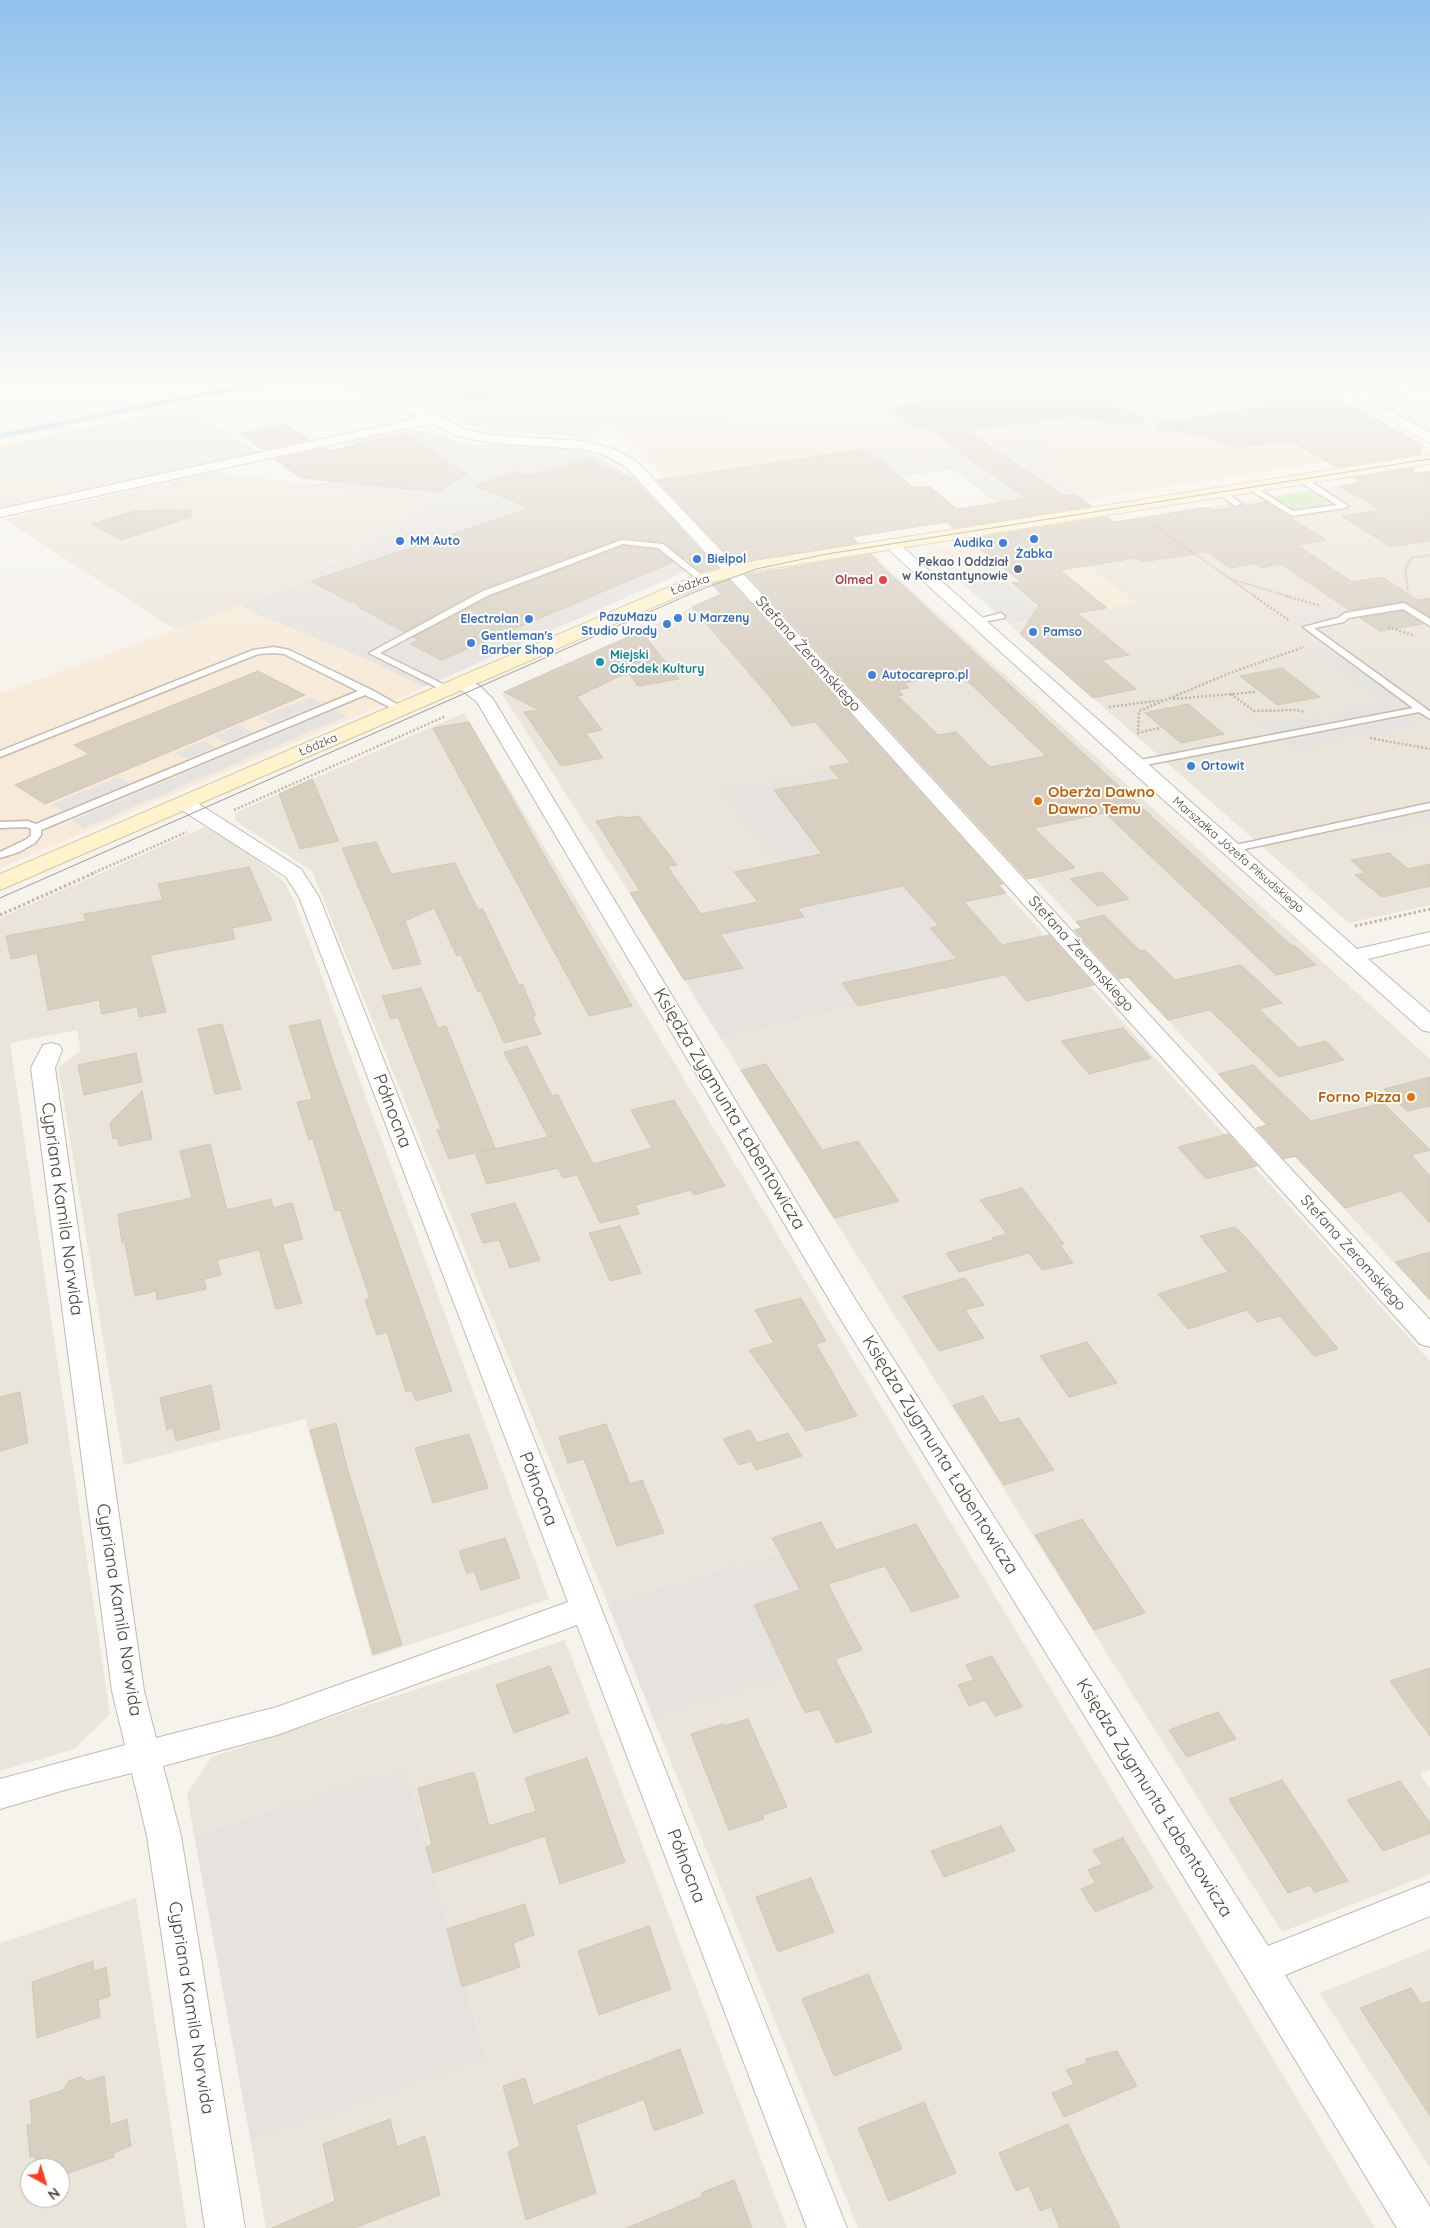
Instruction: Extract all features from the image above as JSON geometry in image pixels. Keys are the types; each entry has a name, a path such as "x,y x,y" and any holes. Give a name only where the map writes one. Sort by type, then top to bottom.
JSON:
{"main road":[{"name":"Łódzka","path":"0,883 702,579 754,566 1288,481"}],"street":[{"path":"0,513 147,481"},
{"name":"Stefana Żeromskiego","path":"647,481 730,572 749,589 1430,1337"},
{"name":"Marszałka Józefa Piłsudskiego","path":"891,544 978,620 1135,764 1430,1025"},
{"name":"Księdza Zygmunta Łabentowicza","path":"453,686 474,690 484,699 846,1306 1260,1967 1420,2228"},
{"name":"Północna","path":"184,803 294,873 309,897 827,2228"},
{"path":"1354,956 1430,938"},
{"name":"Cypriana Kamila Norwida","path":"51,1050 43,1068 128,1691 164,1836 225,2228"},
{"path":"0,1794 68,1774 145,1756 277,1720 585,1609"},
{"path":"1260,1967 1430,1899"}],"lane":[{"path":"1249,487 1292,514 1344,506 1304,481"},
{"path":"1221,492 1238,504"},
{"path":"453,686 373,653 486,593 622,542 660,546 702,579"},
{"path":"1307,627 1341,620 1345,616 1404,606 1430,623"},
{"path":"978,620 1000,616"},
{"path":"1307,627 1430,716"},
{"path":"0,754 256,652 274,650 286,652 401,709"},
{"path":"0,825 23,824 36,828 366,691"},
{"path":"1135,764 1421,709"},
{"path":"1231,849 1430,806"},
{"path":"0,855 15,850 31,841 36,835 36,828"}],"path":[{"path":"1148,521 1294,624 1307,627"},
{"path":"1404,606 1408,595 1405,569 1412,558 1430,555"},
{"path":"1231,580 1327,608 1345,616 1359,626 1380,622 1391,629 1422,638"},
{"path":"1138,733 1139,711 1230,673 1324,640"},
{"path":"1109,707 1169,699 1255,692"},
{"path":"1231,694 1254,711 1296,710 1345,724 1360,736 1430,749"},
{"path":"228,813 484,699"},
{"path":"1101,704 1109,707 1116,714"},
{"path":"1131,726 1138,733"},
{"path":"1157,760 1132,738 1138,733 1159,728"},
{"path":"0,915 187,832"},
{"path":"1346,928 1430,909"}],"shaded area":[{"path":"0,481 135,481 0,513"},
{"path":"175,481 286,481 440,498 419,507 425,510 315,572 323,577 174,629 4,519"},
{"path":"332,481 635,481 709,561 424,687 375,663 259,615 240,605 322,577 315,572 425,510 418,507 439,499 316,485"},
{"path":"667,481 873,481 694,508"},
{"path":"968,481 1059,481 1086,500 1009,512"},
{"path":"1059,481 1207,481 1086,500"},
{"path":"1368,481 1430,481 1430,905 1349,923 1010,625 1136,603 1047,533"},
{"path":"1047,533 1136,603 1010,625 927,552"},
{"path":"878,560 1430,1059 1430,1301 758,582 761,579"},
{"path":"996,572 1049,617 1010,624 956,578"},
{"path":"725,593 734,593 1430,1361 1430,1770 1420,1774 1430,1789 1430,1874 1282,1932 721,1039 858,1006 1004,975 799,892 648,922 502,694"},
{"path":"240,605 259,615 375,663 424,687 0,868 0,694"},
{"path":"1328,611 1337,617 1299,623 1291,617"},
{"path":"1325,646 1400,701 1386,703 1394,710 1339,720 1330,712 1385,703 1318,654 1314,654 1308,649"},
{"path":"311,697 321,703 271,724 259,718"},
{"path":"334,710 346,716 84,828 71,821"},
{"path":"464,713 1375,2228 858,2228 654,1720 835,1661 780,1553 607,1602 312,871 236,821 235,813"},
{"path":"1315,716 1325,723 1269,734 1259,726"},
{"path":"1407,718 1417,725 1364,736 1354,728"},
{"path":"240,725 252,732 225,743 213,736"},
{"path":"1348,729 1358,736 1293,750 1283,742"},
{"path":"204,741 215,747 186,759 175,753"},
{"path":"828,770 1004,975 858,1006 721,1039 648,922 798,892 721,790"},
{"path":"119,777 130,783 62,811 52,804"},
{"path":"1430,814 1430,822 1378,833 1367,827"},
{"path":"205,827 244,849 285,883 295,903 549,1599 372,1657 305,1419 124,1465 58,1067 81,1051 77,1030 10,1043 110,1714 74,1749 0,1771 0,918"},
{"path":"780,1553 836,1661 654,1720 607,1602"},
{"path":"565,1640 787,2228 266,2228 251,2143 486,2057 405,1767 194,1835 187,1794 212,1757"},
{"path":"405,1767 486,2058 251,2143 194,1835"},
{"path":"136,1898 187,2228 0,2228 0,1943"},
{"path":"1430,1949 1430,2168 1320,1993"}],"green space":[{"path":"1310,491 1329,504 1291,510 1268,498"}],"building":[{"path":"329,481 456,481 438,492"},
{"path":"489,481 636,481 718,568 701,572 685,557 664,543 621,538 482,589 404,632 358,607 355,601 351,603 311,581 530,508 475,486"},
{"path":"658,481 906,481 915,488 929,486 957,509 1027,498 1002,481 1042,481 1064,496 1075,494 1092,506 953,528 947,522 852,537 858,543 736,564"},
{"path":"1360,481 1430,481 1430,541 1391,547 1342,516 1381,510 1339,486 1362,482"},
{"path":"1265,502 1326,540 1297,545 1352,582 1382,577 1418,600 1430,598 1430,617 1404,601 1349,610 1281,564 1261,568 1255,563 1230,568 1207,552 1142,562 1136,558 1060,570 1107,608 1077,613 1129,655 1102,660 1136,689 1093,698 1020,634 1039,606 1012,583 1021,582 968,539 1108,517 1115,522 1209,507 1213,510 1236,508"},
{"path":"190,510 191,517 121,540 92,524 134,511"},
{"path":"623,546 657,550 673,562 441,660 410,644 419,640 413,637 490,597"},
{"path":"871,554 876,561 1205,866 1292,946 1295,946 1316,965 1276,975 1105,813 1034,828 1075,868 1027,879 747,575","holes":["959,673 1046,756 990,767 956,732 938,735 898,696 903,695 898,690 909,688 904,683"]},
{"path":"729,580 1003,884 999,885 1006,893 964,902 1002,945 1049,935 1094,985 1026,1001 1005,975 858,1006 842,983 957,959 930,928 939,926 903,886 798,908 804,917 720,934 743,968 684,980 630,893 640,891 596,821 623,816 625,818 639,816 677,865 667,866 701,914 758,902 734,872 822,854 774,790 840,779 829,767 851,763 815,722 792,726 769,696 692,607 721,594 712,584"},
{"path":"1403,611 1423,624 1380,631 1360,618"},
{"path":"641,631 679,679 638,686 628,672 577,697 602,730 586,733 603,758 561,766 524,712 539,710 504,692"},
{"path":"1282,668 1320,697 1277,705 1240,676"},
{"path":"258,671 305,695 45,804 15,785 89,754 74,745"},
{"path":"1188,704 1224,734 1181,743 1145,713"},
{"path":"469,722 632,1006 589,1016 433,728"},
{"path":"312,779 339,841 300,849 279,794"},
{"path":"376,842 391,874 455,863 478,910 483,909 519,985 522,984 536,1016 532,1016 541,1034 504,1043 481,991 478,992 461,955 457,956 434,908 405,921 421,964 393,969 342,848"},
{"path":"1389,853 1408,869 1430,864 1430,886 1382,897 1355,875 1365,873 1351,860"},
{"path":"249,867 272,920 232,928 235,939 150,955 166,1012 139,1017 137,1007 102,1014 99,1000 48,1010 37,953 11,959 6,936 86,921 84,914 163,900 158,884"},
{"path":"1102,872 1129,899 1097,906 1070,879"},
{"path":"1104,915 1140,951 1145,950 1175,980 1241,965 1282,1003 1259,1009 1299,1048 1326,1041 1344,1060 1279,1077 1210,1010 1168,1020 1128,977 1119,979 1074,930 1082,928 1076,922"},
{"path":"421,988 438,1028 446,1026 495,1148 481,1152 548,1137 504,1052 527,1046 552,1096 558,1095 593,1164 652,1148 631,1110 674,1100 725,1186 694,1195 691,1190 635,1205 639,1214 600,1223 577,1175 563,1178 558,1168 487,1184 475,1153 449,1159 437,1130 441,1129 398,1017 391,1019 382,996"},
{"path":"320,1020 333,1062 452,1391 416,1401 412,1390 406,1392 387,1332 377,1335 365,1300 370,1298 340,1210 335,1211 313,1139 309,1140 297,1102 312,1099 289,1026"},
{"path":"222,1024 241,1089 215,1094 198,1029"},
{"path":"1123,1028 1151,1058 1089,1074 1061,1041"},
{"path":"136,1053 142,1082 84,1095 78,1065"},
{"path":"766,1064 822,1150 858,1141 899,1201 834,1218 741,1070"},
{"path":"1253,1065 1311,1121 1383,1103 1430,1150 1411,1155 1430,1176 1430,1223 1401,1191 1345,1208 1295,1156 1284,1159 1256,1128 1267,1125 1218,1074"},
{"name":"Forno Pizza","path":"1430,1077 1430,1106 1407,1111 1384,1089"},
{"path":"142,1091 152,1139 119,1146 118,1138 113,1139 110,1123"},
{"path":"1228,1134 1257,1166 1206,1179 1178,1147"},
{"path":"210,1144 227,1210 271,1199 273,1208 292,1203 303,1239 282,1244 302,1303 276,1309 259,1250 217,1260 221,1275 204,1279 206,1289 157,1300 156,1291 135,1296 125,1243 122,1243 118,1214 192,1198 180,1151"},
{"path":"1022,1188 1064,1244 1060,1245 1073,1263 1042,1270 1029,1253 959,1272 946,1253 993,1240 992,1238 1007,1234 980,1200"},
{"path":"515,1203 540,1260 510,1268 499,1240 483,1243 471,1214"},
{"path":"620,1226 641,1273 610,1281 589,1233"},
{"path":"1235,1227 1249,1241 1338,1349 1314,1356 1280,1316 1257,1322 1247,1310 1188,1329 1158,1294 1228,1272 1200,1236"},
{"path":"1430,1252 1430,1300 1395,1262"},
{"path":"965,1278 984,1305 965,1310 984,1338 939,1351 903,1296"},
{"path":"801,1298 826,1341 816,1344 857,1416 806,1431 749,1350 774,1343 755,1310"},
{"path":"1087,1342 1117,1383 1069,1397 1040,1356"},
{"path":"211,1385 220,1429 176,1441 173,1428 167,1430 160,1398"},
{"path":"20,1392 28,1443 0,1451 0,1397"},
{"path":"983,1396 1000,1423 1019,1418 1054,1470 1004,1485 953,1405"},
{"path":"336,1423 348,1471 402,1645 373,1654 310,1430"},
{"path":"606,1424 630,1484 642,1480 664,1533 617,1546 584,1459 568,1463 559,1437"},
{"path":"750,1430 757,1443 788,1433 802,1456 756,1470 751,1461 739,1465 723,1439"},
{"path":"469,1434 488,1488 433,1503 415,1448"},
{"path":"1082,1519 1145,1613 1094,1630 1035,1535"},
{"path":"821,1522 836,1550 916,1524 959,1597 912,1612 885,1566 828,1584 862,1650 835,1659 872,1732 836,1743 819,1709 805,1713 754,1605 800,1590 772,1538"},
{"path":"505,1538 520,1578 481,1590 474,1571 467,1574 459,1551"},
{"path":"992,1656 1022,1707 995,1716 985,1700 969,1706 958,1685 974,1680 966,1665"},
{"path":"550,1666 569,1713 514,1733 496,1685"},
{"path":"1430,1668 1430,1736 1390,1681"},
{"path":"1218,1712 1236,1739 1187,1757 1169,1730"},
{"path":"748,1719 787,1807 763,1815 764,1819 729,1830 691,1734 723,1724 724,1726"},
{"path":"587,1758 625,1862 560,1884 545,1836 433,1873 426,1847 432,1845 418,1788 474,1772 489,1826 536,1811 525,1778"},
{"path":"1282,1780 1348,1881 1315,1892 1310,1885 1288,1893 1229,1799"},
{"path":"1400,1781 1430,1823 1430,1833 1383,1851 1347,1800"},
{"path":"1001,1826 1015,1851 944,1877 931,1851"},
{"path":"1123,1838 1153,1888 1095,1912 1081,1889 1095,1883 1088,1870 1102,1864 1093,1850"},
{"path":"811,1878 834,1932 778,1952 756,1897"},
{"path":"525,1904 534,1935 513,1943 520,1967 462,1987 447,1929"},
{"path":"649,1926 671,1989 599,2015 578,1951"},
{"path":"93,1961 94,1971 106,1967 110,1996 98,2000 100,2017 37,2038 32,1982"},
{"path":"868,1974 902,2049 834,2076 802,1999"},
{"path":"1411,1988 1421,2004 1430,2001 1430,2116 1360,2008"},
{"path":"680,2049 703,2113 654,2131 644,2099 576,2125 596,2193 526,2220 508,2152 520,2146 503,2086 525,2078 533,2105"},
{"path":"1117,2051 1137,2086 1064,2117 1052,2093 1074,2084 1066,2070 1087,2063 1085,2059"},
{"path":"104,2076 110,2125 127,2119 131,2146 113,2153 114,2157 70,2172 70,2158 30,2157 27,2125 32,2124 30,2101 63,2090 69,2081 80,2077 88,2081"},
{"path":"924,2102 956,2173 889,2201 858,2128"},
{"path":"390,2119 397,2147 425,2136 440,2195 354,2228 272,2228 335,2201 323,2144"},
{"path":"1068,2124 1120,2228 1060,2228 1051,2207 1040,2211 1029,2186 1016,2191 999,2153"},
{"path":"734,2180 752,2228 627,2228 703,2196 701,2193"}],"tram line":[{"path":"0,898 697,591 756,569 827,554 1291,481"}],"place":[{"name":"Żabka","path":"1034,539"},
{"name":"MM Auto","path":"400,541"},
{"name":"Audika","path":"1003,543"},
{"name":"Bielpol","path":"697,559"},
{"name":"Pekao I Oddział w Konstantynowie","path":"1018,569"},
{"name":"Olmed","path":"883,580"},
{"name":"U Marzeny","path":"678,618"},
{"name":"Electrolan","path":"529,619"},
{"name":"PazuMazu Studio Urody","path":"667,624"},
{"name":"Pamso","path":"1033,632"},
{"name":"Gentleman's Barber Shop","path":"471,643"},
{"name":"Miejski Ośrodek Kultury","path":"600,662"},
{"name":"Autocarepro.pl","path":"872,675"},
{"name":"Ortowit","path":"1191,766"},
{"name":"Oberża Dawno Dawno Temu","path":"1038,801"},
{"name":"Forno Pizza","path":"1411,1097"}]}
